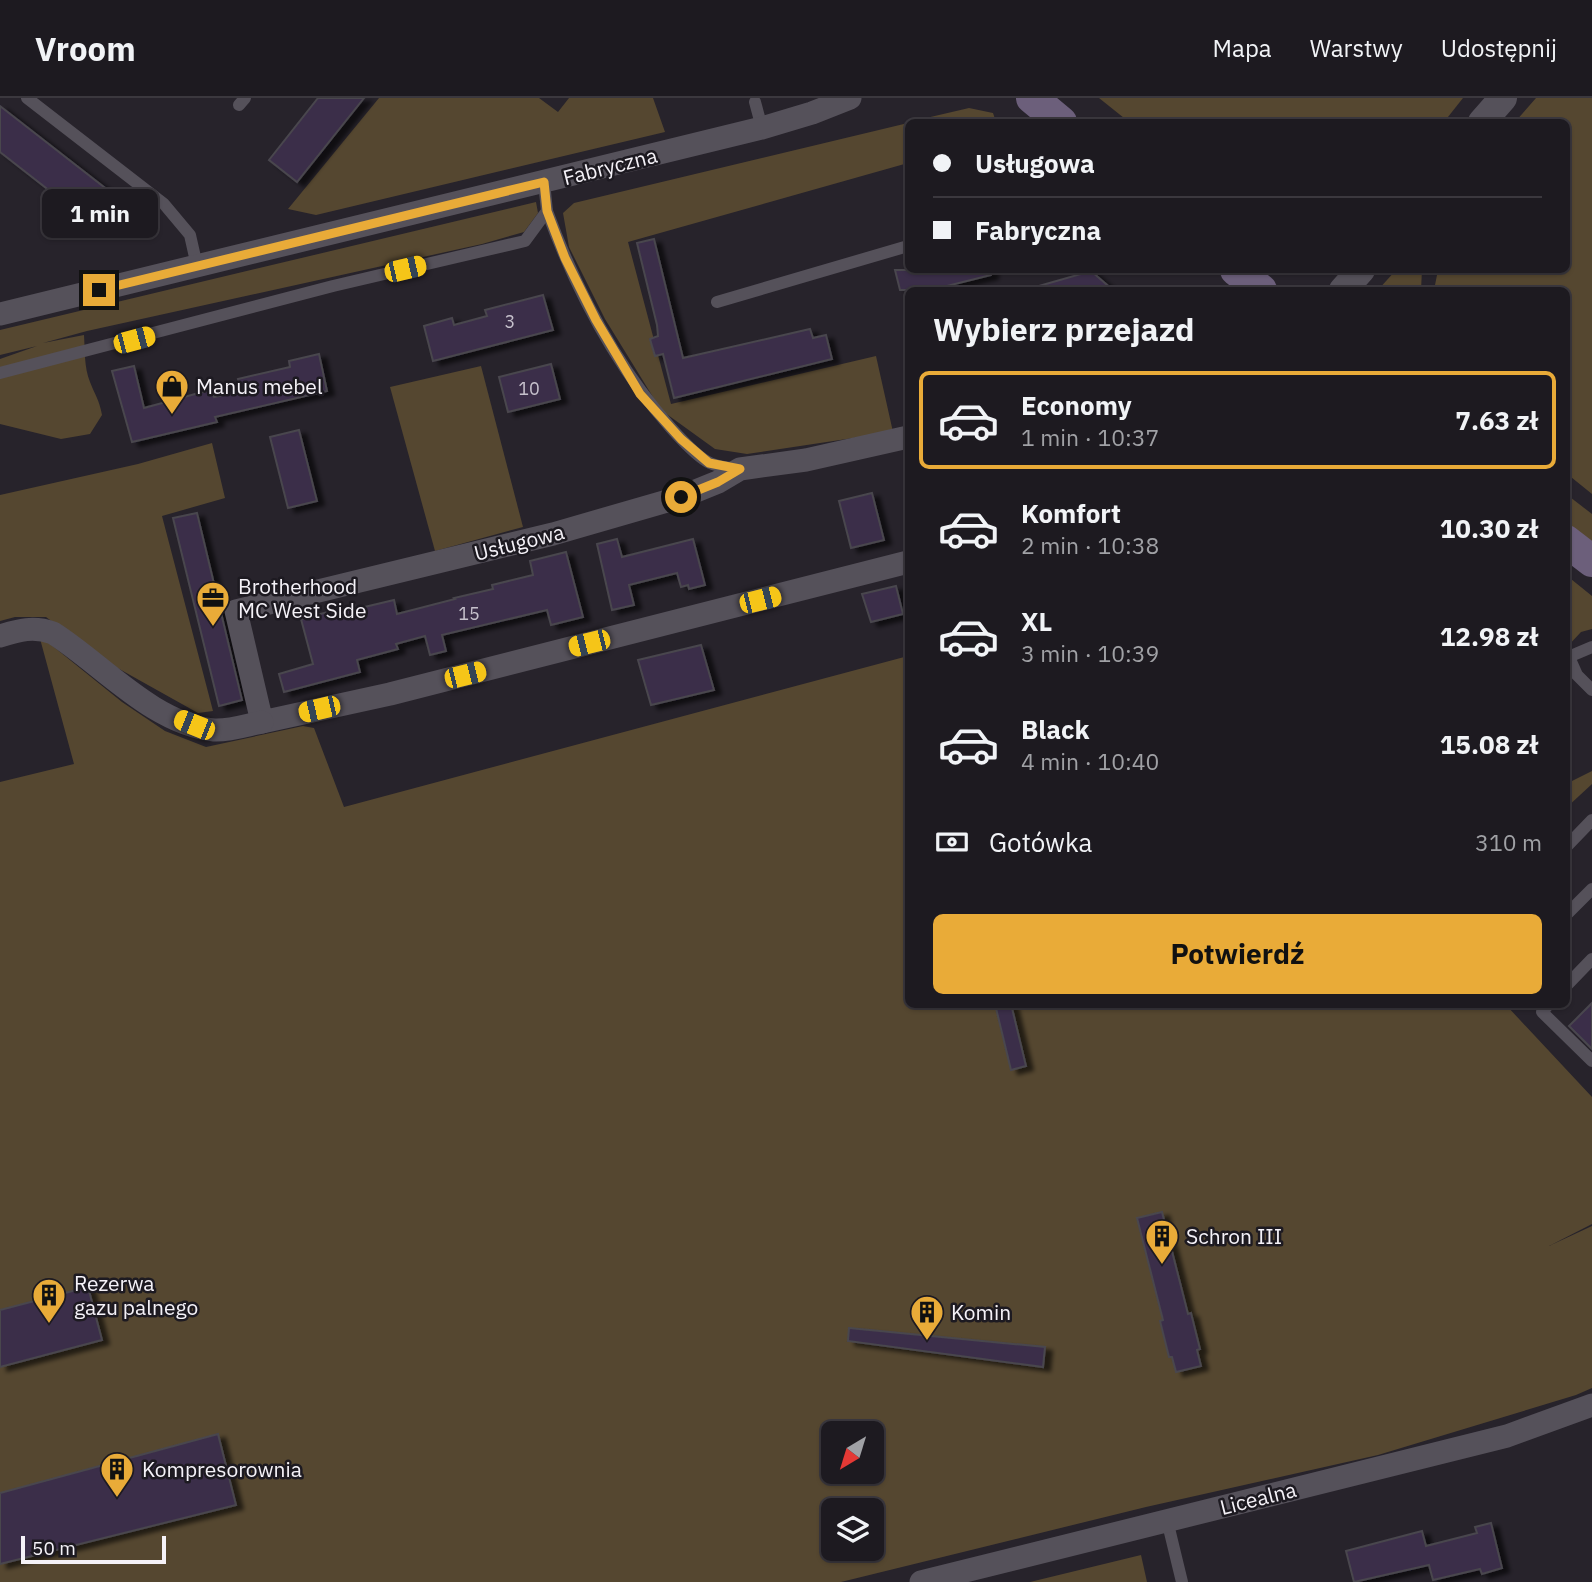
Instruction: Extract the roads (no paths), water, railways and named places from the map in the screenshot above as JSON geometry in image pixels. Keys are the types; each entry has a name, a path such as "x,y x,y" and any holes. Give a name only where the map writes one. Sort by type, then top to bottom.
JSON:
{"main road":[{"path":"1032,98 1057,119"},
{"path":"1240,273 1257,287"},
{"path":"1570,544 1592,561"}],"street":[{"name":"Fabryczna","path":"0,314 762,128 850,98"},
{"path":"1485,119 1503,98"},
{"path":"1346,287 1358,273"},
{"name":"Usługowa","path":"262,722 236,611 553,534 681,497 718,482 740,469 806,460 905,438"},
{"path":"0,636 30,628 53,633 125,688 174,717 216,730 390,694 905,563"},
{"name":"Licealna","path":"921,1582 1507,1436 1592,1405"}],"lane":[{"path":"27,98 164,204 190,235 197,266"},
{"path":"755,102 762,128"},
{"path":"544,182 547,211 565,258 596,320 640,394 681,439 709,463 740,469"},
{"path":"0,373 333,286 525,242 547,211"},
{"path":"717,302 905,247"},
{"path":"1570,657 1592,647"},
{"path":"1570,662 1577,675 1592,690"},
{"path":"1570,843 1592,820"},
{"path":"1570,911 1592,889"},
{"path":"1570,982 1592,959"},
{"path":"1543,1008 1592,1061"},
{"path":"1167,1520 1182,1582"}],"place":[{"name":"Manus mebel","path":"172,416"},
{"name":"Brotherhood MC West Side","path":"213,628"},
{"name":"Schron III","path":"1162,1266"},
{"name":"Rezerwa gazu palnego","path":"49,1325"},
{"name":"Komin","path":"927,1342"},
{"name":"Kompresorownia","path":"117,1499"}]}
